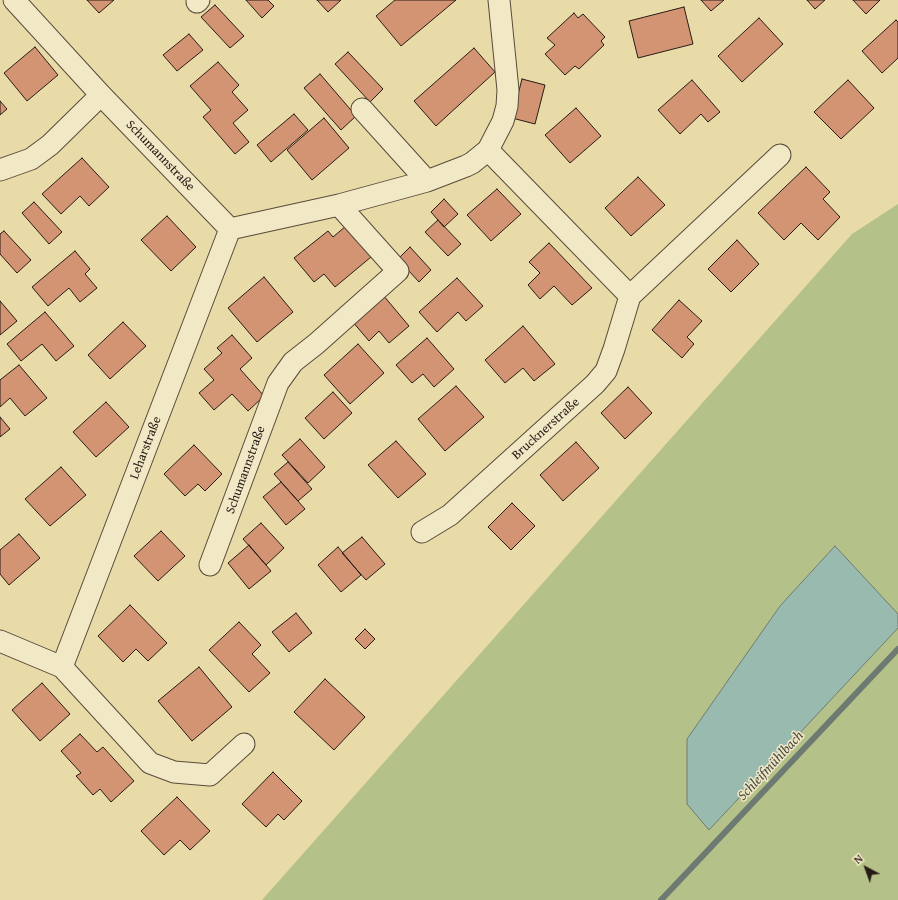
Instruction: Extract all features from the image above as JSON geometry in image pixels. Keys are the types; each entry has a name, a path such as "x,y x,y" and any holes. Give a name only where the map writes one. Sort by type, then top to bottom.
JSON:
{"street":[{"name":"Schumannstraße","path":"14,0 101,95 230,229"},
{"path":"230,229 339,205 427,181 472,163 488,150 503,121 508,90 499,0"},
{"path":"0,170 31,159 46,148 101,95"},
{"path":"362,109 427,181"},
{"path":"488,150 630,296"},
{"name":"Brucknerstraße","path":"422,532 450,515 595,384 606,371 630,296 780,155"},
{"name":"Schumannstraße","path":"210,565 278,383 293,362 395,285 398,271 339,205"},
{"name":"Leharstraße","path":"62,666 230,229"},
{"path":"0,641 62,666 150,763 174,772 210,774 244,744"}],"green space":[{"path":"898,204 898,614 835,546 780,606 687,739 709,830 898,628 898,900 262,900 852,234"}],"water":[{"path":"835,546 898,614 898,628 709,830 687,804 687,739 780,606"}],"building":[{"path":"87,0 114,0 99,13"},
{"path":"246,0 268,0 274,6 262,18"},
{"path":"317,0 341,0 328,12"},
{"path":"395,0 456,0 401,46 376,16"},
{"path":"701,0 724,0 711,11"},
{"path":"807,0 825,0 815,9"},
{"path":"853,0 880,0 866,14"},
{"path":"215,5 244,36 230,48 201,17"},
{"path":"684,7 693,44 638,58 629,21"},
{"path":"574,13 578,18 583,14 605,37 601,41 604,45 579,69 575,66 565,75 545,54 555,45 547,38"},
{"path":"759,18 783,44 742,82 718,56"},
{"path":"896,20 898,22 898,58 882,73 862,51"},
{"path":"189,34 203,50 177,71 163,55"},
{"path":"35,47 58,75 27,101 4,73"},
{"path":"474,48 495,72 436,126 414,101"},
{"path":"348,52 383,89 370,102 335,64"},
{"path":"218,62 239,85 232,92 248,110 233,123 249,142 235,154 203,117 211,110 190,86"},
{"path":"320,74 356,116 341,130 304,88"},
{"path":"522,79 545,85 535,124 512,118"},
{"path":"692,80 720,112 708,122 701,114 680,134 658,110"},
{"path":"848,80 874,108 841,139 814,112"},
{"path":"0,101 7,109 0,115"},
{"path":"576,108 601,136 570,163 545,135"},
{"path":"294,114 308,130 271,162 257,145"},
{"path":"324,118 349,148 312,180 287,150"},
{"path":"82,158 109,187 89,206 80,196 61,214 42,194"},
{"path":"806,167 830,192 823,199 840,217 818,240 801,223 784,240 758,213"},
{"path":"638,177 665,205 631,236 605,208"},
{"path":"497,189 521,214 491,241 467,215"},
{"path":"444,199 458,214 444,227 431,212"},
{"path":"34,202 62,232 49,244 22,213"},
{"path":"167,216 196,247 171,271 141,240"},
{"path":"438,220 461,244 448,256 425,232"},
{"path":"346,226 371,257 335,287 324,274 314,282 294,258 328,231 333,237"},
{"path":"4,231 31,260 17,273 0,254 0,234"},
{"path":"737,240 759,264 731,292 708,269"},
{"path":"549,243 592,288 572,305 554,286 540,299 528,285 540,273 529,262"},
{"path":"410,247 431,270 419,282 398,259"},
{"path":"75,251 90,269 85,274 97,288 80,302 69,288 48,306 32,287"},
{"path":"264,277 293,312 257,342 228,308"},
{"path":"457,278 483,306 466,321 458,312 437,332 419,312"},
{"path":"383,295 409,326 389,343 379,331 369,341 352,321"},
{"path":"679,300 702,321 687,337 694,344 682,358 652,330"},
{"path":"0,301 17,321 0,335"},
{"path":"45,312 74,346 56,361 42,344 21,361 7,344"},
{"path":"123,322 146,346 110,379 88,355"},
{"path":"523,326 555,364 534,381 523,368 505,383 485,360"},
{"path":"232,335 252,358 240,369 264,396 248,411 232,394 214,410 199,393 214,380 204,369 222,353 217,348"},
{"path":"427,338 454,369 434,387 423,374 412,383 396,365"},
{"path":"358,344 384,373 350,404 324,375"},
{"path":"19,365 47,398 25,416 10,398 0,407 0,380"},
{"path":"456,386 484,417 445,451 418,419"},
{"path":"628,387 652,413 625,439 601,413"},
{"path":"333,392 352,413 324,439 305,418"},
{"path":"106,402 129,427 96,457 73,432"},
{"path":"0,417 10,429 0,437"},
{"path":"300,439 325,467 308,483 282,455"},
{"path":"396,441 426,474 398,498 368,465"},
{"path":"576,442 599,468 563,501 540,475"},
{"path":"194,445 222,474 205,491 198,484 185,496 164,474"},
{"path":"288,462 312,489 298,501 274,474"},
{"path":"61,467 86,495 50,526 25,499"},
{"path":"281,482 305,509 286,525 263,497"},
{"path":"512,503 535,526 511,550 488,527"},
{"path":"261,523 284,548 266,565 243,539"},
{"path":"161,531 185,556 158,581 134,556"},
{"path":"19,534 40,558 9,585 0,574 0,550"},
{"path":"362,537 385,564 366,580 342,553"},
{"path":"249,545 271,571 249,589 228,563"},
{"path":"338,547 361,575 341,592 318,565"},
{"path":"130,605 167,643 148,661 136,649 123,662 98,636"},
{"path":"296,613 312,633 289,652 272,632"},
{"path":"239,622 261,645 252,654 270,673 249,692 209,650"},
{"path":"365,629 375,639 365,649 355,639"},
{"path":"199,667 232,707 192,741 158,701"},
{"path":"325,679 365,717 334,750 294,712"},
{"path":"42,683 70,714 40,741 12,710"},
{"path":"80,734 97,752 103,747 134,781 111,802 100,789 93,795 76,776 81,773 61,751"},
{"path":"273,772 302,801 284,820 278,814 266,827 242,804"},
{"path":"177,797 210,831 190,850 180,840 164,855 141,831"}],"waterway":[{"name":"Schleifmühlbach","path":"661,900 898,649"}]}
